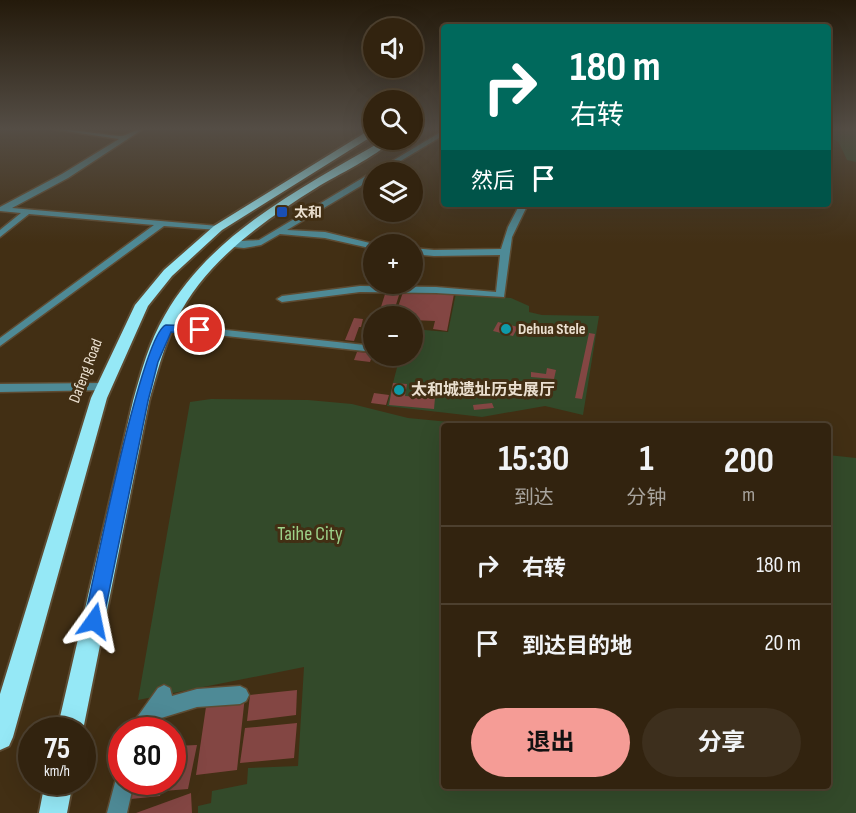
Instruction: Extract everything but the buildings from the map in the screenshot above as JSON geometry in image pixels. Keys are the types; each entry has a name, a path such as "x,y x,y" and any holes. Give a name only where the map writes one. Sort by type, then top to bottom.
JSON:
{"highway":[{"name":"Dafeng Road","path":"0,737 103,387 142,305 168,273 218,228 316,167"},
{"path":"73,717 141,401 152,362 166,329 177,307 194,285 233,244 266,217 346,167"},
{"path":"53,813 56,795"}],"street":[{"path":"2,209 79,167"},
{"path":"233,244 261,242 363,182"},
{"path":"282,299 360,289 436,290 501,295 504,252 512,223 522,207"},
{"path":"2,209 218,228"},
{"path":"0,234 27,212"},
{"path":"0,343 162,224"},
{"path":"278,232 325,235 363,244"},
{"path":"423,252 504,252"},
{"path":"166,329 180,328 363,348"},
{"path":"0,388 103,387"},
{"path":"150,717 164,694"},
{"path":"154,711 197,698 240,695"},
{"path":"117,813 121,795"}],"green space":[{"name":"Dehua Stele","path":"456,293 511,298 529,306 529,312 542,315 599,316 583,415 545,406 482,417 387,406 397,366 423,366 423,330 448,332"},
{"name":"Taihe City","path":"211,399 308,400 352,404 408,418 460,423 441,423 441,789 831,789 831,455 856,458 856,813 198,813 198,806 211,803 212,791 247,784 248,768 298,766 304,667 138,700 190,402"}],"place":[{"name":"太和","path":"282,212"},
{"name":"Dehua Stele","path":"506,329"},
{"name":"太和城遗址历史展厅","path":"399,390"}],"route":[{"path":"94,621 141,401 152,362 166,329 200,330"}]}
